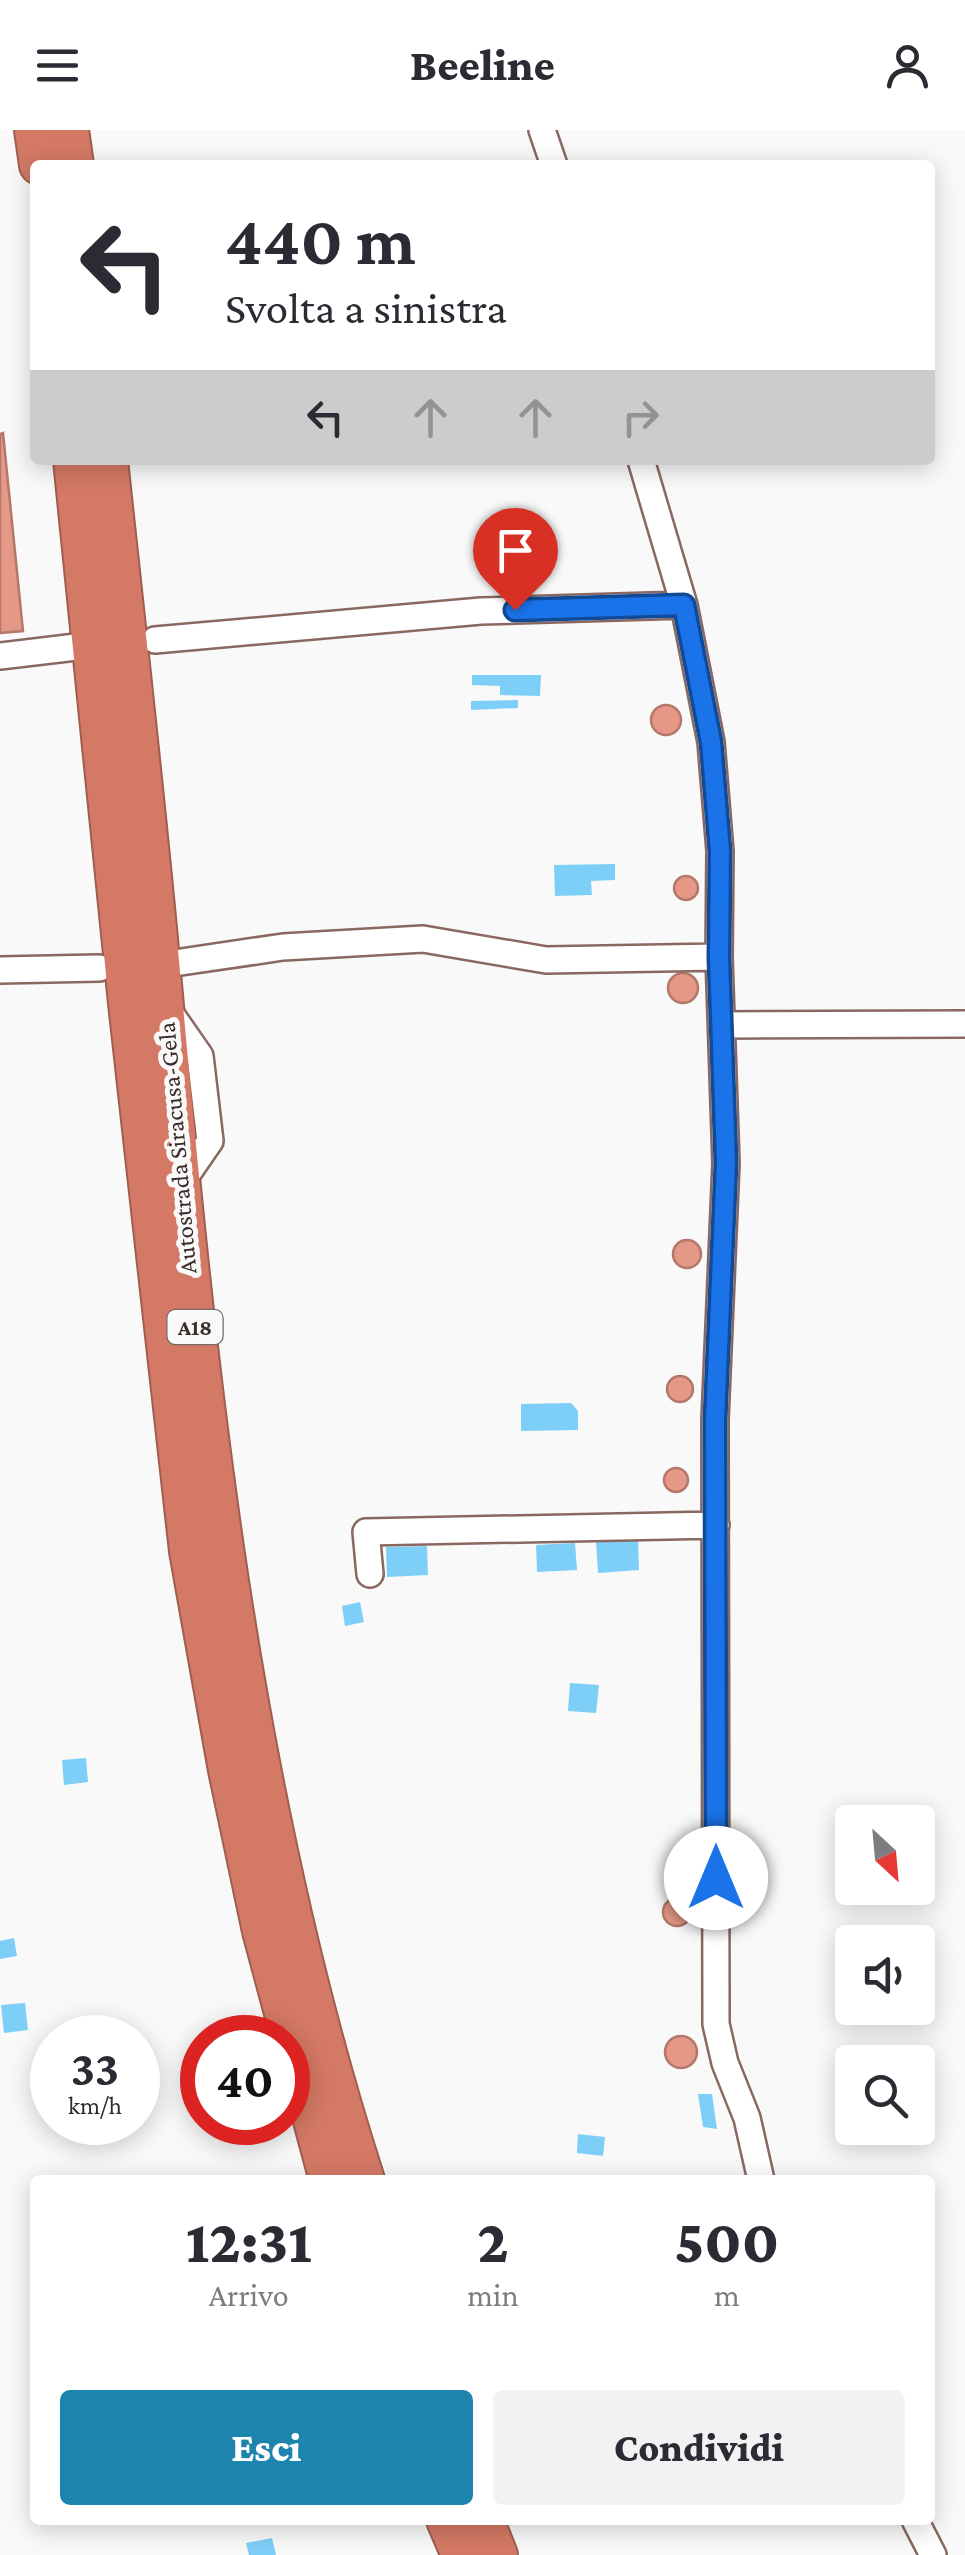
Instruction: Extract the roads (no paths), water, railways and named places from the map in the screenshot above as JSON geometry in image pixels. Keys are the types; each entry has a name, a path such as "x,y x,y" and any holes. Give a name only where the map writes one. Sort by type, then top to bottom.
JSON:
{"highway":[{"path":"34,130 38,160"},
{"path":"69,130 73,160"},
{"name":"Autostrada Siracusa-Gela","path":"74,465 189,1551 228,1770 262,1931 328,2175"},
{"name":"Autostrada Siracusa-Gela","path":"109,465 179,1186 223,1548 259,1765 294,1928 363,2175"},
{"path":"448,2525 461,2555"},
{"path":"486,2525 498,2555"}],"street":[{"path":"542,130 552,160"},
{"path":"642,465 684,605 711,742 720,851 719,958 726,1163 715,1420 716,2024 725,2062 747,2118 760,2175"},
{"path":"155,640 481,611 684,605"},
{"path":"0,656 76,647"},
{"path":"181,962 283,947 423,939 546,960 719,958"},
{"path":"0,970 99,968"},
{"path":"722,1026 965,1024"},
{"path":"370,1574 366,1532 716,1525"},
{"path":"918,2525 933,2555"}]}
